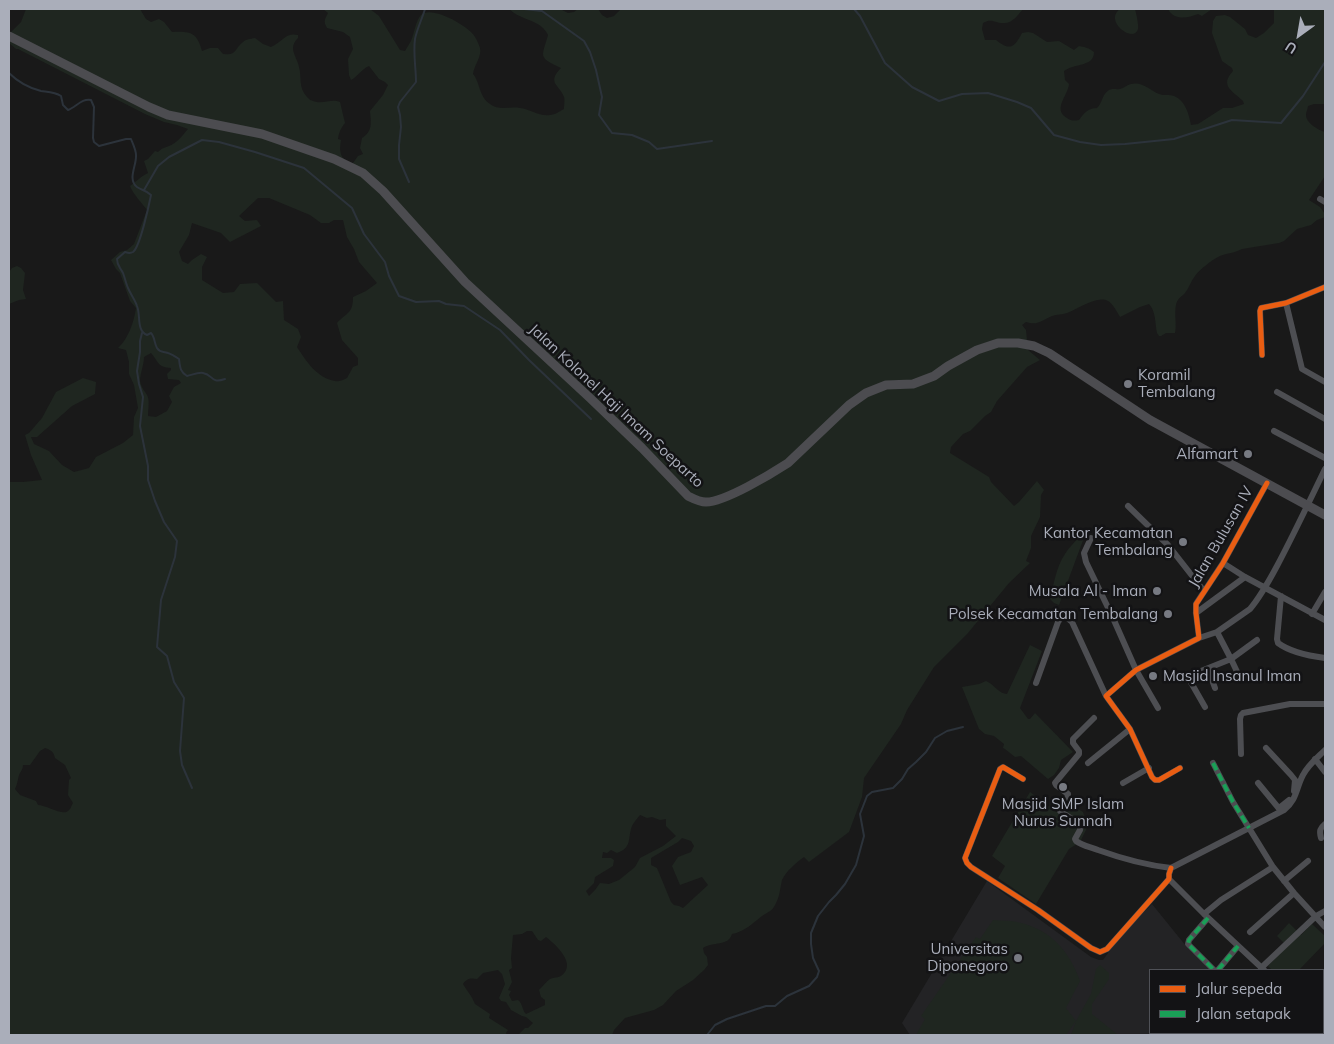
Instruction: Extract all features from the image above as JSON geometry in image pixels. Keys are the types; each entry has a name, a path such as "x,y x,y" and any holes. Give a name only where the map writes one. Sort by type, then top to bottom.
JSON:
{"main road":[{"name":"Jalan Kolonel Haji Imam Soeparto","path":"9,36 168,115 262,134 334,159 363,173 383,190 466,282 642,448 688,496 696,500 703,502 717,500 788,464 849,405 866,393 886,385 913,384 934,376 977,350 998,343 1018,343 1034,346 1049,352 1150,420 1325,515"}],"street":[{"path":"1262,355 1260,309 1286,304 1325,287"},
{"path":"1286,304 1302,369 1325,382"},
{"path":"1277,392 1325,419"},
{"path":"1274,431 1325,458"},
{"path":"1106,696 1136,670 1199,638 1217,632 1250,609 1287,548 1325,469"},
{"name":"Jalan Bulusan IV","path":"1196,613 1196,604 1223,563 1267,483"},
{"path":"1128,506 1168,545 1204,591"},
{"path":"1091,538 1084,553 1086,562 1136,670 1158,708"},
{"path":"1223,563 1325,620"},
{"path":"1199,638 1196,613 1245,576"},
{"path":"1312,614 1325,592"},
{"path":"1281,596 1278,643 1292,650 1325,658"},
{"path":"1036,683 1058,622 1061,618 1066,617 1072,622 1106,696 1130,729 1152,777 1155,780 1159,780 1180,768"},
{"path":"1217,632 1240,678"},
{"path":"1205,707 1189,679 1191,675 1231,659 1257,640"},
{"path":"1208,668 1215,688"},
{"path":"1241,754 1240,719 1243,713 1290,704 1325,704"},
{"path":"1094,718 1073,739 1079,754 1055,783 1068,794 1060,811 1080,825 1080,830 1075,839 1076,842 1149,866 1171,868 1290,806 1304,772 1325,750"},
{"path":"1088,763 1130,729"},
{"path":"1266,748 1295,780 1290,800 1280,810"},
{"path":"1315,759 1325,772"},
{"path":"1213,762 1233,802 1273,867 1325,927"},
{"path":"1024,778 1003,767 1000,769 965,858 971,867 1038,910 1091,948 1100,952 1107,949 1169,879 1171,868"},
{"path":"1123,783 1149,768"},
{"path":"1258,782 1280,810"},
{"path":"1321,838 1320,830 1325,824"},
{"path":"1284,881 1308,861"},
{"path":"1215,969 1188,944 1189,940 1206,916 1221,900 1273,867"},
{"path":"1169,879 1263,969 1316,916 1325,911"},
{"path":"1250,932 1294,893"},
{"path":"1217,969 1238,946"}],"shaded area":[{"path":"26,9 140,9 146,19 151,22 159,19 172,32 184,32 195,36 202,51 218,48 223,54 233,53 248,39 255,38 271,47 287,36 298,35 293,48 299,67 302,90 313,101 340,102 345,123 340,130 338,139 341,140 340,152 345,160 353,163 358,156 363,154 360,148 362,138 368,133 370,126 370,111 383,95 388,85 379,79 369,66 351,80 348,59 353,49 350,37 343,32 327,28 325,20 328,13 323,9 370,9 379,16 400,50 405,51 421,15 433,13 450,18 471,32 478,42 480,55 473,74 486,101 493,106 501,108 520,108 546,115 554,114 564,109 564,97 554,81 561,68 543,56 548,35 544,29 509,9 560,9 568,13 578,9 598,9 607,18 614,16 621,9 1023,9 1009,22 991,21 983,23 982,29 985,40 996,40 1008,47 1017,42 1022,33 1028,32 1047,42 1059,41 1074,50 1079,46 1094,52 1091,60 1064,71 1065,80 1069,84 1062,102 1061,111 1067,118 1079,120 1086,111 1097,108 1109,90 1120,89 1135,83 1159,94 1172,95 1178,98 1186,108 1191,125 1198,124 1223,108 1232,108 1244,104 1227,84 1229,76 1233,71 1232,68 1222,61 1212,33 1213,21 1216,16 1225,15 1230,17 1245,29 1248,35 1256,38 1274,23 1274,9 1325,9 1325,104 1308,106 1306,115 1310,123 1325,132 1325,176 1309,200 1320,207 1325,217 1311,225 1297,229 1284,241 1242,249 1220,256 1206,265 1177,301 1175,308 1175,333 1166,333 1159,336 1154,314 1149,304 1120,317 1112,304 1104,300 1093,301 1067,313 1054,315 1037,323 1026,322 1022,325 1026,330 1028,350 1040,360 1027,367 997,401 991,412 970,431 963,434 951,447 950,453 989,477 991,482 1014,506 1037,481 1044,490 1041,495 1040,517 1031,536 1031,548 1026,561 1030,563 1009,583 968,633 934,667 907,710 901,724 864,778 862,797 849,832 809,862 804,857 786,873 782,880 777,900 770,911 744,929 732,934 727,941 703,948 708,965 693,980 676,991 663,1005 654,1010 625,1018 612,1035 518,1035 533,1023 526,1017 511,1010 506,1002 501,1001 499,998 505,984 502,974 498,970 483,973 477,979 469,979 463,984 475,1004 490,1014 489,1018 508,1030 507,1035 9,1035 9,482 42,480 25,435 42,418 56,392 83,378 96,382 95,394 72,406 37,437 31,437 34,444 49,451 62,465 74,472 89,468 96,457 123,443 133,435 134,417 138,408 134,385 129,374 126,350 118,348 130,330 136,308 130,301 120,273 111,260 134,244 147,210 130,186 148,173 144,161 155,151 158,152 172,145 188,129 145,114 16,49 9,43 9,34 21,22","holes":["258,198 269,198 310,215 321,223 343,220 347,237 359,262 377,283 353,297 351,310 337,323 342,340 358,358 358,365 353,367 347,378 338,381 329,379 317,373 308,363 297,347 301,337 298,329 284,320 283,301 276,302 257,283 240,284 234,292 223,293 202,280 202,267 207,257 201,254 188,264 182,261 179,252 189,235 192,223 221,233 230,242 261,226 257,220 245,221 239,216","151,353 159,364 171,368 167,374 168,379 179,380 181,383 174,387 169,396 172,402 167,411 156,417 148,416 148,397 140,381 144,357","45,748 65,765 71,778 69,780 68,795 73,803 69,810 62,812 38,805 36,801 20,795 15,789 19,775 23,765 30,765 40,751","640,815 647,818 666,819 666,826 676,836 663,846 640,858 635,867 619,880 609,884 600,883 589,896 586,891 594,883 595,877 613,866 614,860 602,858 603,852 607,853 611,850 617,853 625,849 633,823","682,838 691,841 694,846 691,852 678,857 672,866 680,885 702,877 708,885 683,908 674,905 657,868 651,865 651,858","532,931 538,940 541,941 546,937 559,949 566,960 567,966 566,971 561,976 550,979 539,990 541,997 545,1000 545,1005 526,1014 518,1000 512,1001 509,995 511,991 508,990 512,982 509,970 512,968 513,935"]},
{"path":"1120,9 1135,9 1138,29 1135,33 1126,32 1117,25 1115,19"},
{"path":"1168,9 1212,9 1202,16 1198,14 1182,18 1177,17"},
{"path":"17,266 25,273 23,290 26,299 9,304 9,272"},
{"path":"1085,535 1059,605 1054,603 1050,599 1059,564 1070,547 1080,536"},
{"path":"1030,645 1042,651 1020,708 1028,719 1035,713 1073,752 1061,760 1059,768 1048,779 1021,756 1015,757 1003,748 1004,744 994,736 985,734 979,729 962,687 986,681 1004,694 1007,694"},
{"path":"1030,792 1057,812 1065,801 1083,812 1088,826 1080,842 1069,849 1036,904 998,878 1005,866 992,856"},
{"name":"Universitas Diponegoro","path":"987,881 1091,957 1099,960 1103,960 1121,935 1152,904 1186,946 1210,969 1149,969 1149,1034 1282,1035 910,1035 902,1023"},
{"path":"993,920 1014,921 1029,925 1049,936 1064,951 1080,981 1066,1008 1076,1021 1066,1035 916,1035 925,1019 921,1016 976,937 980,939"},
{"path":"1289,923 1301,935 1312,924 1325,936 1325,943 1300,969 1271,969 1268,966 1287,946 1277,936"},
{"path":"1100,965 1109,973 1109,979 1092,1004 1092,1014 1118,1035 1071,1035 1076,1021 1091,994 1096,969"}],"waterway":[{"path":"409,182 399,159 401,127 398,107 416,82 415,39 425,9"},
{"path":"524,9 542,11 584,41 596,70 602,97 599,115 612,133 632,135 649,142 657,149 712,141"},
{"path":"854,9 860,16 885,63 912,87 939,101 962,94 988,93 1031,108 1054,135 1101,145 1174,139 1232,120 1281,123 1303,96 1325,62"},
{"path":"9,73 28,86 61,96 63,105 68,110 82,101 91,100 94,107 93,138 94,142 99,146 131,139 136,155 133,176 134,184 151,195 136,249 131,253 125,252 117,259 137,306 141,330 147,335 151,333 159,351 169,353 179,359 180,367 187,376 201,373 214,380 225,379"},
{"path":"144,190 158,166 169,157 202,140 219,142 304,168 352,208 364,234 385,262 389,276 399,296 416,302 439,301 446,304 464,306 500,330 591,419"},
{"path":"142,333 137,371 143,397 140,426 148,466 148,480 164,522 177,541 175,557 161,600 157,647 167,656 174,682 184,698 180,751 182,765 192,788"},
{"path":"707,1035 715,1025 727,1019 766,1006 775,1006 787,996 809,986 817,977 819,971 813,958 811,933 818,916 845,884 856,865 864,836 860,814 867,796 872,792 893,788 908,769 926,752 935,738 947,731 963,727"}],"marked path":[{"path":"1213,763 1249,828"},
{"path":"1208,918 1189,940 1188,944 1213,969"},
{"path":"1219,969 1238,946"}],"cycle path":[{"path":"1262,355 1261,308 1286,303 1325,287"},
{"path":"1180,768 1159,780 1155,780 1130,729 1106,696 1136,670 1199,638 1196,604 1223,563 1267,483"},
{"path":"1023,779 1003,767 1000,769 965,858 967,863 1091,948 1100,952 1107,949 1169,879 1171,868"}],"place":[{"name":"Koramil Tembalang","path":"1128,384"},
{"name":"Alfamart","path":"1248,454"},
{"name":"Kantor Kecamatan Tembalang","path":"1183,542"},
{"name":"Musala Al - Iman","path":"1157,591"},
{"name":"Polsek Kecamatan Tembalang","path":"1168,614"},
{"name":"Masjid Insanul Iman","path":"1153,676"},
{"name":"Masjid SMP Islam Nurus Sunnah","path":"1063,787"},
{"name":"Universitas Diponegoro","path":"1018,958"}]}
